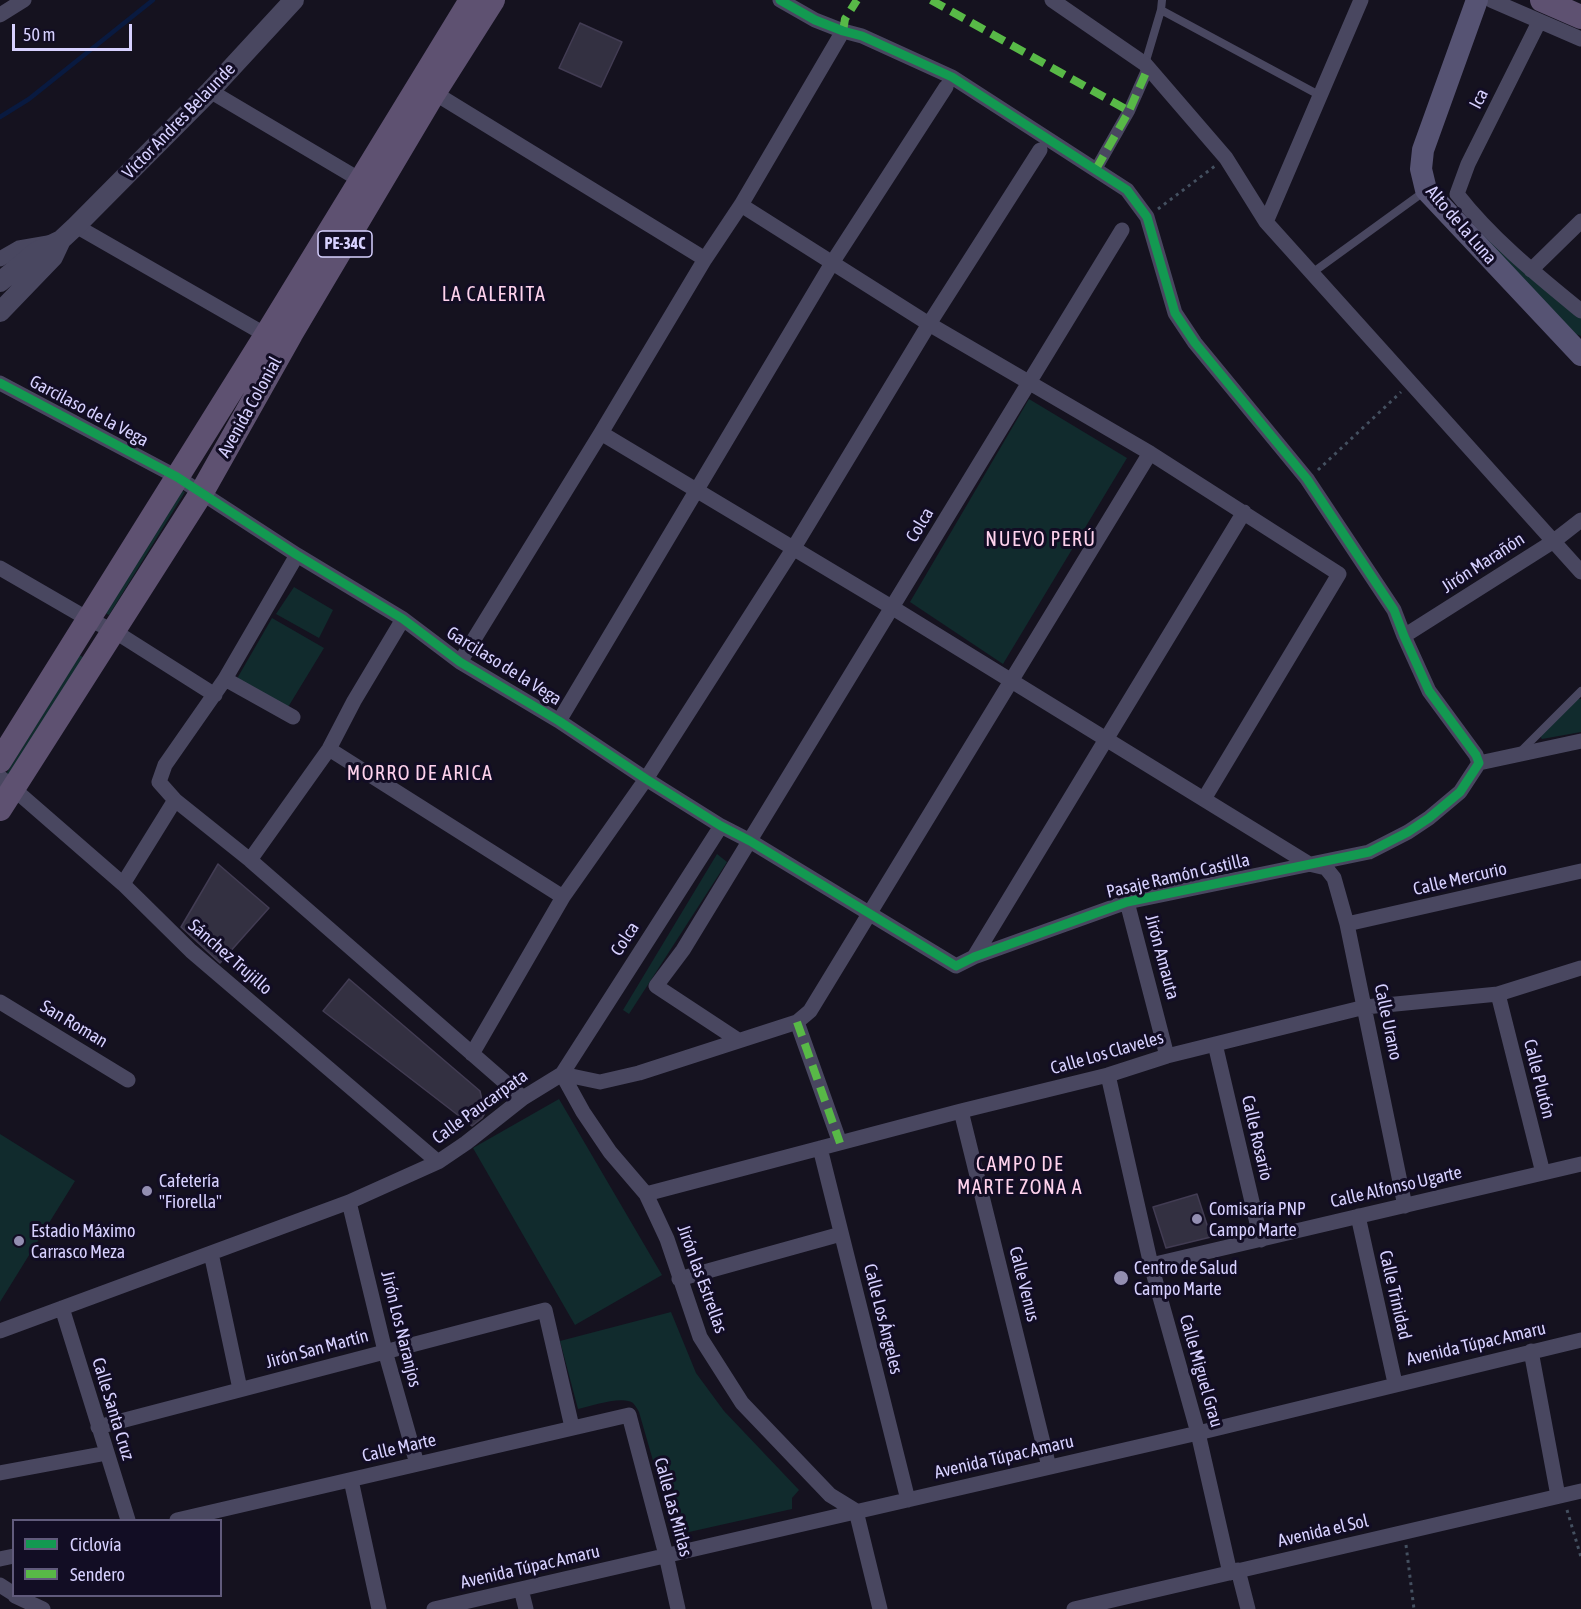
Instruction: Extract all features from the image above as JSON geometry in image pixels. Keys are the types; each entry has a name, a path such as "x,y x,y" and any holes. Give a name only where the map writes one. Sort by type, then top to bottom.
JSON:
{"main road":[{"name":"Avenida Colonial","path":"0,760 266,335 368,185 426,88 471,0"},
{"name":"Avenida Colonial","path":"426,88 492,0"},
{"name":"Alto de la Luna","path":"1477,0 1424,150 1421,169 1426,190 1580,353"},
{"path":"1541,11 1581,17"},
{"name":"Avenida Colonial","path":"0,809 6,783 114,631 202,492 291,334 368,185"}],"street":[{"name":"Víctor Andres Belaunde","path":"0,282 36,252 61,240 76,226 210,91 294,0"},
{"path":"780,0 815,20 862,36 952,77 1127,190 1147,217 1174,313 1195,343 1307,479 1394,610 1429,690 1476,755 1479,763 1581,741"},
{"path":"1052,0 1146,66 1226,158 1266,222 1581,572"},
{"path":"1266,222 1361,0"},
{"path":"1491,0 1541,11 1581,39"},
{"path":"0,15 20,1"},
{"name":"Ica","path":"1531,270 1467,207 1457,194 1468,164 1541,11"},
{"path":"460,662 705,259 741,206 843,31"},
{"path":"1096,169 1129,111 1146,66"},
{"path":"559,720 832,262 946,87"},
{"path":"426,88 705,259"},
{"path":"210,91 368,185"},
{"path":"472,1054 563,897 628,801 646,779 793,549 929,324 1040,150"},
{"path":"741,206 929,324 1150,453 1340,573 1204,798"},
{"path":"1581,221 1531,270 1581,311"},
{"path":"76,226 266,335 291,334"},
{"name":"Colca","path":"738,1041 656,986 683,950 1122,230"},
{"name":"Víctor Andres Belaunde","path":"0,312 53,257 61,240"},
{"path":"0,259 19,248 61,240"},
{"name":"Garcilaso de la Vega","path":"0,383 202,492 297,555 403,619 460,662 559,720 646,779 956,966"},
{"name":"Calle Urano","path":"601,433 1010,679 1309,864 1326,868 1334,878 1347,924 1405,1206"},
{"path":"562,1074 600,1082 639,1073 797,1022 810,1011 1010,679 1150,453"},
{"path":"974,957 1244,513"},
{"name":"Jirón Marañón","path":"1404,636 1554,541 1581,520"},
{"path":"297,555 225,679 165,765 159,782 175,800 250,860 523,1098"},
{"path":"0,568 88,619 114,631 215,694"},
{"path":"250,860 329,749 354,701 403,619"},
{"path":"225,679 293,717"},
{"path":"329,749 563,897"},
{"name":"Pasaje Ramón Castilla","path":"956,966 974,957 1127,902 1369,852 1408,832 1429,818 1460,792 1479,763"},
{"name":"Sánchez Trujillo","path":"6,783 123,885 191,951 438,1162"},
{"path":"123,885 175,800"},
{"name":"Colca","path":"562,1074 721,826"},
{"name":"Calle Mercurio","path":"1347,924 1581,872"},
{"name":"Jirón Amauta","path":"1127,902 1167,1056"},
{"name":"Calle Los Claveles","path":"646,1194 961,1111 1108,1075 1167,1056 1365,1007 1498,994 1581,968"},
{"name":"Calle Plutón","path":"1498,994 1543,1173"},
{"name":"San Roman","path":"0,1002 128,1080"},
{"path":"797,1022 840,1143"},
{"name":"Calle Rosario","path":"1215,1044 1261,1240"},
{"name":"Calle Paucarpata","path":"0,1331 350,1202 438,1162 523,1098 562,1074"},
{"name":"Jirón las Estrellas","path":"562,1074 583,1112 610,1152 646,1194 668,1239 699,1337 742,1403 830,1495 856,1511"},
{"name":"Calle Miguel Grau","path":"1108,1075 1151,1265 1234,1571 1248,1609"},
{"name":"Calle Venus","path":"961,1111 1049,1467"},
{"name":"Calle Los Ángeles","path":"820,1149 908,1500"},
{"name":"Calle Alfonso Ugarte","path":"1151,1265 1581,1164"},
{"name":"Jirón Los Naranjos","path":"350,1202 385,1352 417,1464"},
{"name":"Calle Trinidad","path":"1358,1216 1395,1383"},
{"path":"679,1279 841,1234"},
{"path":"211,1253 240,1389"},
{"name":"Calle Santa Cruz","path":"62,1308 127,1519"},
{"name":"Jirón San Martín","path":"99,1426 545,1310 573,1427"},
{"name":"Avenida Túpac Amaru","path":"434,1609 1198,1433 1395,1383 1581,1340"},
{"path":"1531,1351 1562,1502"},
{"name":"Calle Marte","path":"185,1519 629,1415"},
{"name":"Calle Las Mirlas","path":"629,1415 678,1609"},
{"path":"0,1473 107,1453"},
{"path":"351,1480 379,1609"},
{"name":"Avenida el Sol","path":"1074,1609 1404,1532 1562,1502 1581,1491"},
{"path":"856,1511 880,1609"},
{"path":"521,1589 526,1609"},
{"path":"18,1597 43,1609"}],"lane":[{"path":"1146,66 1162,0"},
{"path":"1161,10 1319,95"},
{"path":"1312,273 1426,190"},
{"path":"1519,753 1581,692"}],"path":[{"path":"1147,217 1226,158"},
{"path":"1307,479 1411,383"},
{"path":"1562,1502 1581,1557"},
{"path":"1404,1532 1414,1609"}],"green space":[{"path":"1462,217 1581,317 1581,336 1576,334"},
{"path":"1029,399 1127,458 1003,664 910,602"},
{"path":"180,490 185,492 109,615 105,613"},
{"path":"294,587 333,610 319,638 276,614"},
{"path":"272,618 324,648 282,717 231,689"},
{"path":"79,655 85,658 9,783 3,779"},
{"path":"1577,699 1581,699 1581,732 1542,739 1540,736"},
{"path":"717,854 727,862 629,1014 623,1010"},
{"path":"559,1099 662,1275 575,1325 473,1148"},
{"name":"Estadio Máximo Carrasco Meza","path":"0,1134 75,1181 0,1302"},
{"path":"671,1312 696,1373 724,1411 799,1490 792,1498 792,1509 689,1532 671,1523 639,1412 633,1403 622,1400 578,1409 560,1341"}],"building":[{"path":"580,23 622,42 601,87 559,68"},
{"path":"218,864 269,908 220,963 181,927"},
{"path":"349,979 480,1091 485,1113 482,1118 472,1126 323,1011"},
{"path":"1197,1194 1211,1237 1166,1248 1153,1207"}],"waterway":[{"path":"0,117 29,99 153,0"}],"marked path":[{"path":"843,31 845,19 857,0"},
{"path":"931,0 1129,111"},
{"path":"1096,169 1129,111 1148,68"},
{"path":"797,1022 840,1143"}],"cycle path":[{"path":"0,383 177,477 297,555 403,619 460,662 559,721 646,779 956,966 974,957 1127,902 1369,852 1408,832 1429,818 1460,792 1479,763 1476,755 1429,691 1394,610 1307,479 1195,343 1175,313 1147,217 1127,190 952,77 862,36 815,20 780,0"}],"place":[{"name":"Cafetería \"Fiorella\"","path":"147,1191"},
{"name":"Comisaría PNP Campo Marte","path":"1197,1219"},
{"name":"Estadio Máximo Carrasco Meza","path":"19,1241"},
{"name":"Centro de Salud Campo Marte","path":"1121,1278"}],"district":[{"name":"LA CALERITA","path":"494,295"},
{"name":"NUEVO PERÚ","path":"1041,540"},
{"name":"MORRO DE ARICA","path":"420,774"},
{"name":"CAMPO DE MARTE ZONA A","path":"1020,1176"}]}
